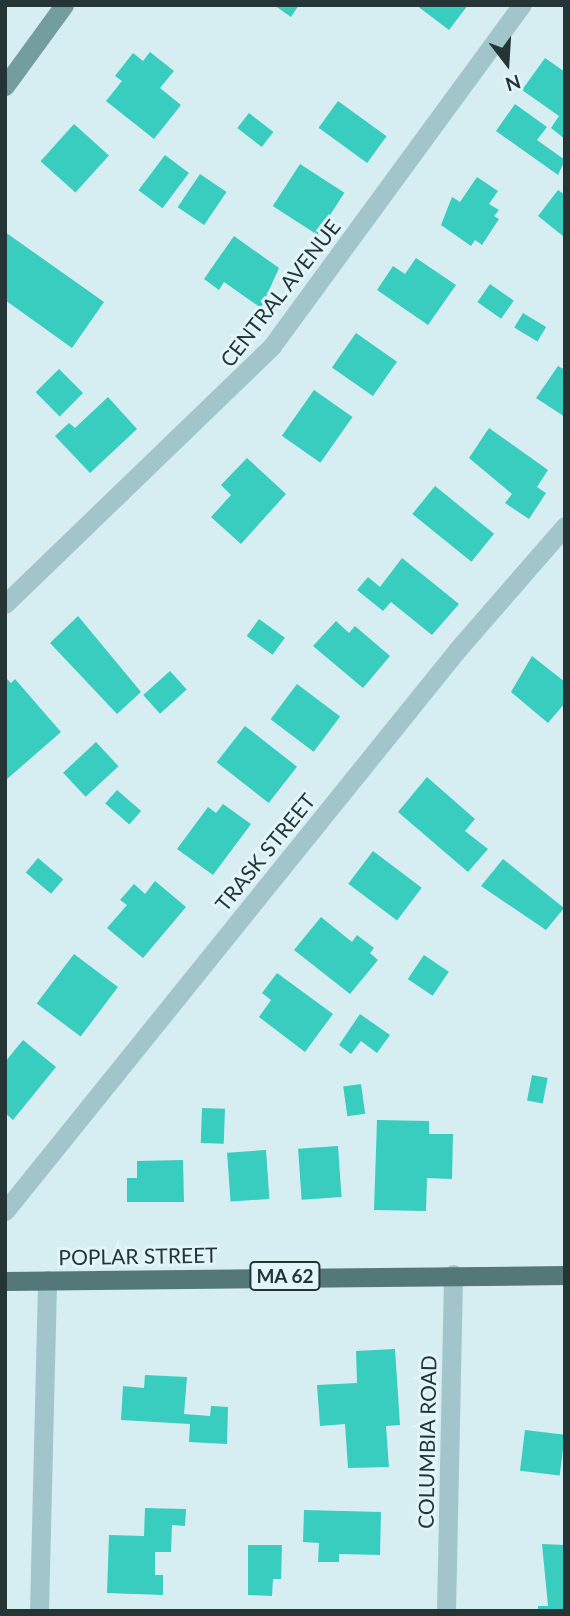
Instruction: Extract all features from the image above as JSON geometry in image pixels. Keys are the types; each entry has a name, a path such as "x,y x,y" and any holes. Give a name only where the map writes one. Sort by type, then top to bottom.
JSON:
{"main road":[{"path":"6,84 64,5"},
{"name":"POPLAR STREET","path":"5,1281 453,1273 565,1275"}],"street":[{"name":"CENTRAL AVENUE","path":"5,604 272,346 522,5"},
{"name":"TRASK STREET","path":"5,1211 458,649 565,526"},
{"name":"COLUMBIA ROAD","path":"446,1611 453,1273"},
{"path":"39,1611 47,1280"}],"building":[{"path":"274,5 299,5 291,17"},
{"path":"416,5 468,5 449,30"},
{"path":"150,52 174,71 160,88 181,105 154,139 106,101 122,81 115,76 133,53 143,61"},
{"path":"545,58 565,72 565,139 551,128 559,116 522,90"},
{"path":"338,101 387,136 367,163 319,128"},
{"path":"515,104 547,127 537,140 565,160 558,175 496,131"},
{"path":"249,113 273,132 262,147 237,128"},
{"path":"74,124 109,155 75,193 41,161"},
{"path":"165,155 189,173 162,208 139,190"},
{"path":"300,164 344,193 317,235 273,206"},
{"path":"200,174 227,192 204,225 178,207"},
{"path":"477,177 498,191 489,204 499,210 494,216 499,219 482,245 475,240 471,246 441,225 452,197 460,202"},
{"path":"558,190 565,195 563,236 538,216"},
{"path":"5,232 104,302 72,348 5,300"},
{"path":"234,236 279,268 261,308 224,282 219,290 204,279"},
{"path":"416,258 456,285 428,325 377,290 393,266 405,274"},
{"path":"490,284 514,301 501,319 477,302"},
{"path":"523,313 546,327 537,341 514,328"},
{"path":"356,333 397,362 373,396 332,367"},
{"path":"558,366 565,370 565,417 536,398"},
{"path":"59,369 83,393 60,416 36,392"},
{"path":"314,390 353,417 320,463 282,436"},
{"path":"108,397 137,429 90,473 55,436 69,423 75,428"},
{"path":"489,428 548,470 537,487 546,493 529,519 505,503 512,494 469,458"},
{"path":"247,458 286,494 241,544 211,517 231,495 221,485"},
{"path":"435,486 494,534 471,562 412,514"},
{"path":"402,558 459,604 432,635 391,602 383,611 357,590 368,577 380,587"},
{"path":"78,616 141,692 117,714 50,643"},
{"path":"259,619 285,638 273,655 247,636"},
{"path":"336,621 349,633 355,626 390,656 363,688 313,646"},
{"path":"532,656 565,682 565,703 548,723 511,692"},
{"path":"170,671 187,690 160,714 143,695"},
{"path":"5,677 11,683 15,679 61,732 7,779"},
{"path":"297,684 340,716 314,752 271,719"},
{"path":"245,726 297,767 269,803 217,762"},
{"path":"96,742 119,766 86,797 63,773"},
{"path":"427,777 475,819 465,831 488,849 468,872 398,812"},
{"path":"117,790 141,811 129,825 105,804"},
{"path":"223,804 251,824 213,875 177,849 208,807 216,813"},
{"path":"373,851 422,888 397,920 348,884"},
{"path":"38,858 63,879 51,894 26,873"},
{"path":"503,859 564,908 546,930 481,886"},
{"path":"155,881 186,907 143,958 107,928 127,905 120,900 134,884 145,894"},
{"path":"321,917 352,942 357,935 374,948 370,953 378,960 350,994 294,950"},
{"path":"74,954 118,987 81,1037 37,1004"},
{"path":"424,955 449,972 433,996 408,979"},
{"path":"277,973 333,1014 305,1052 259,1017 271,1000 262,993"},
{"path":"360,1014 390,1035 377,1053 361,1041 351,1054 339,1045"},
{"path":"23,1040 56,1067 13,1120 5,1113 5,1062"},
{"path":"532,1075 548,1078 543,1104 527,1101"},
{"path":"361,1084 365,1114 347,1116 343,1087"},
{"path":"202,1108 225,1109 224,1144 201,1143"},
{"path":"377,1120 429,1121 429,1134 453,1134 452,1179 427,1178 426,1211 374,1210"},
{"path":"338,1146 342,1197 302,1200 298,1149"},
{"path":"266,1150 269,1199 231,1202 227,1153"},
{"path":"183,1160 184,1202 127,1202 127,1178 137,1178 137,1161"},
{"path":"395,1349 400,1425 386,1426 389,1467 348,1468 345,1424 320,1426 317,1385 357,1383 356,1351"},
{"path":"145,1375 187,1377 184,1414 210,1416 211,1406 228,1407 227,1444 189,1442 190,1424 121,1420 123,1386 144,1388"},
{"path":"525,1430 565,1435 560,1476 520,1471"},
{"path":"145,1508 186,1509 185,1526 172,1525 171,1552 155,1552 155,1575 163,1575 163,1595 107,1593 109,1535 144,1536"},
{"path":"304,1510 381,1512 380,1555 339,1554 339,1562 318,1562 319,1543 303,1542"},
{"path":"542,1544 565,1545 565,1611 538,1611 538,1606 548,1606"},
{"path":"248,1545 282,1545 281,1579 273,1579 272,1596 248,1595"}]}
